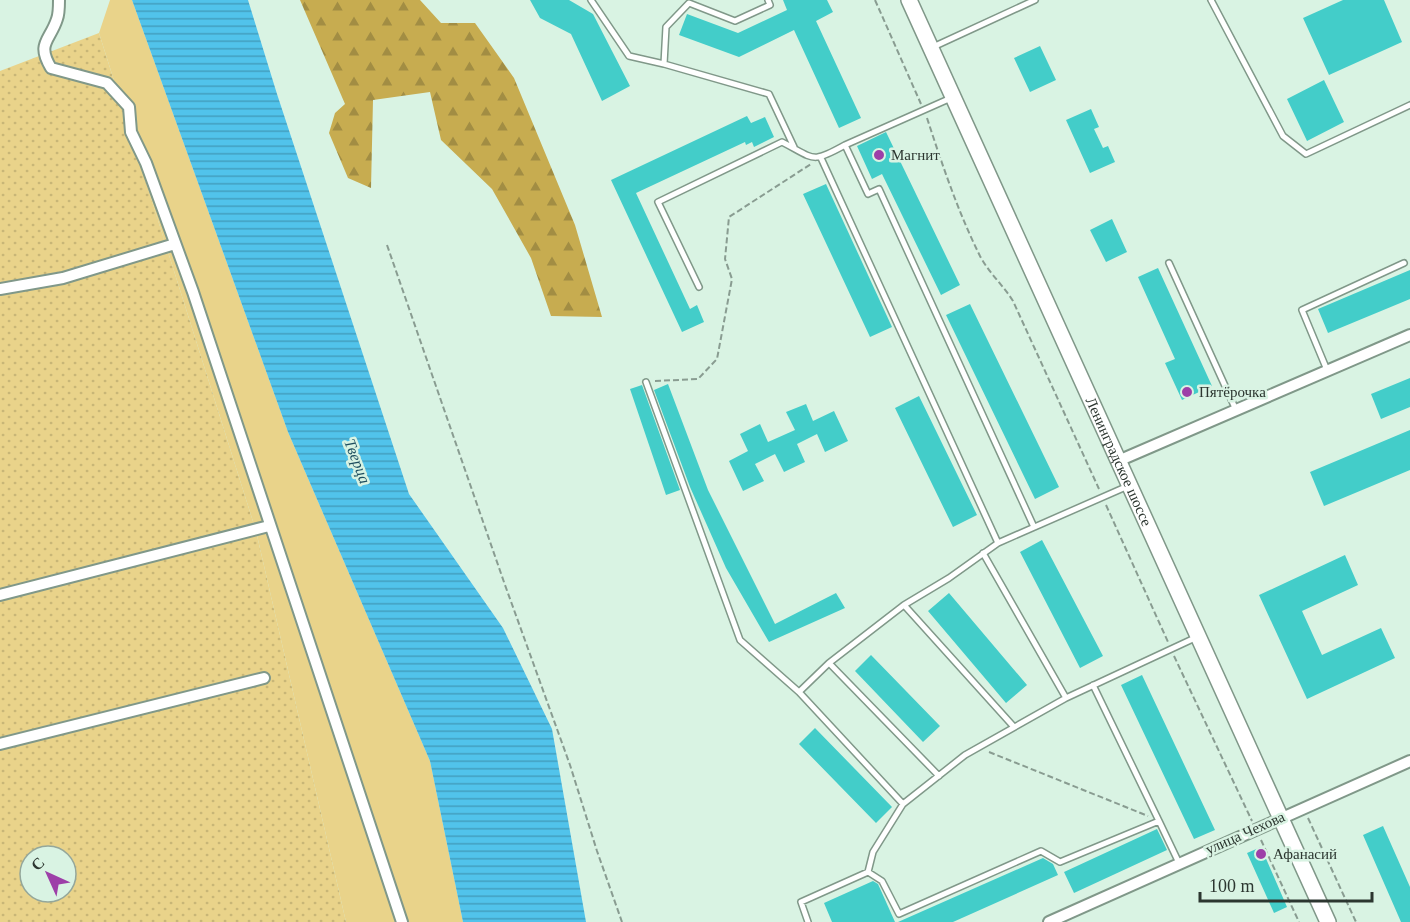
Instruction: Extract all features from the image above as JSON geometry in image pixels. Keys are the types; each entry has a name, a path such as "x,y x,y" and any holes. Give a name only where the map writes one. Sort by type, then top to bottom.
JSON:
{"main road":[{"name":"Ленинградское шоссе","path":"909,0 1328,922"}],"street":[{"path":"59,0 58,19 44,42 44,57 51,68 107,82 129,107 131,132 146,163 175,244 402,922"},
{"path":"0,290 63,278 175,244"},
{"path":"1118,461 1410,334"},
{"path":"0,595 269,526"},
{"path":"0,744 264,678"},
{"name":"улица Чехова","path":"1049,922 1410,761"}],"lane":[{"path":"591,0 629,56 769,94 795,148"},
{"path":"664,64 666,27 689,3 735,21 770,4 768,0"},
{"path":"930,48 1035,0"},
{"path":"1210,0 1283,136 1306,154 1410,105"},
{"path":"699,287 658,202 782,142 808,156 821,158 845,144 953,97"},
{"path":"845,144 868,194 879,189 1034,527"},
{"path":"821,158 998,543"},
{"path":"1327,370 1302,310 1404,262"},
{"path":"1169,263 1236,410"},
{"path":"646,382 740,640 799,692 903,804"},
{"path":"799,692 829,663 904,605 949,578 998,543 1130,485"},
{"path":"983,553 1066,698"},
{"path":"904,605 1014,727"},
{"path":"868,872 873,852 903,804 965,755 1066,698 1198,637"},
{"path":"829,663 939,776"},
{"path":"1093,685 1179,863"},
{"path":"868,872 882,880 899,914 1041,851 1060,862 1159,821"},
{"path":"808,922 801,902 868,872"}],"path":[{"path":"875,0 924,110 944,172 981,256 990,272 1013,301 1171,649 1299,922"},
{"path":"646,382 699,379 717,358 732,279 725,259 729,217 821,158"},
{"path":"387,245 570,765 622,922"},
{"path":"978,748 1159,821"},
{"path":"1303,807 1356,922"}],"shaded area":[{"path":"110,0 132,0 288,432 430,761 463,922 346,922 256,531 99,33"},
{"path":"99,33 256,531 346,922 0,922 0,71"}],"green space":[{"path":"300,0 420,0 441,23 475,23 514,78 575,225 602,317 551,316 531,258 492,189 441,140 430,92 373,100 371,188 348,178 329,133 335,113 345,104"}],"water":[{"name":"Тверца","path":"132,0 248,0 409,494 503,628 552,729 586,922 463,922 430,761 288,432"}],"building":[{"path":"530,0 569,0 593,14 630,86 602,101 571,34 540,18"},
{"path":"783,0 827,0 833,12 816,21 861,118 839,128 794,30 739,57 679,35 687,14 738,33 787,10"},
{"path":"1343,0 1384,0 1402,42 1329,75 1303,18"},
{"path":"1040,46 1056,80 1030,92 1014,58"},
{"path":"1324,80 1344,122 1307,141 1287,99"},
{"path":"1091,109 1099,127 1094,129 1103,148 1108,146 1115,162 1090,173 1066,120"},
{"path":"747,116 751,123 765,117 774,137 754,147 752,142 746,145 745,142 636,193 690,309 697,305 704,322 682,332 611,180"},
{"path":"886,132 960,285 941,295 882,174 872,179 857,146"},
{"path":"826,184 892,327 870,337 803,194"},
{"path":"1112,219 1127,252 1106,262 1090,230"},
{"path":"1158,268 1212,386 1182,400 1165,363 1175,359 1138,277"},
{"path":"1410,270 1410,299 1328,333 1318,309"},
{"path":"970,304 1059,487 1035,499 946,315"},
{"path":"1410,378 1410,407 1381,419 1371,394"},
{"path":"668,384 708,490 775,624 836,593 845,608 769,642 726,568 690,487 654,390"},
{"path":"642,385 680,490 666,495 630,389"},
{"path":"919,396 977,515 953,527 895,408"},
{"path":"806,404 813,421 834,411 848,441 825,452 817,434 797,444 805,462 784,472 775,454 755,464 764,481 743,491 729,461 748,451 740,434 760,424 768,442 795,430 786,412"},
{"path":"1410,430 1410,470 1324,506 1310,472"},
{"path":"1042,540 1103,656 1080,668 1020,552"},
{"path":"1345,555 1358,585 1302,611 1322,655 1381,628 1395,658 1307,699 1259,595"},
{"path":"949,593 1027,685 1006,703 928,611"},
{"path":"871,655 940,726 923,742 855,671"},
{"path":"1142,675 1215,830 1194,839 1121,685"},
{"path":"815,728 892,807 876,823 799,744"},
{"path":"1383,826 1410,887 1410,922 1401,922 1363,835"},
{"path":"1157,829 1167,850 1074,893 1064,872"},
{"path":"1261,847 1287,907 1274,913 1247,853"},
{"path":"1043,858 1053,864 1058,875 953,922 898,922"},
{"path":"873,881 878,884 895,922 832,922 824,903"}],"place":[{"name":"Магнит","path":"879,155"},
{"name":"Пятёрочка","path":"1187,392"},
{"name":"Афанасий","path":"1261,854"}]}
